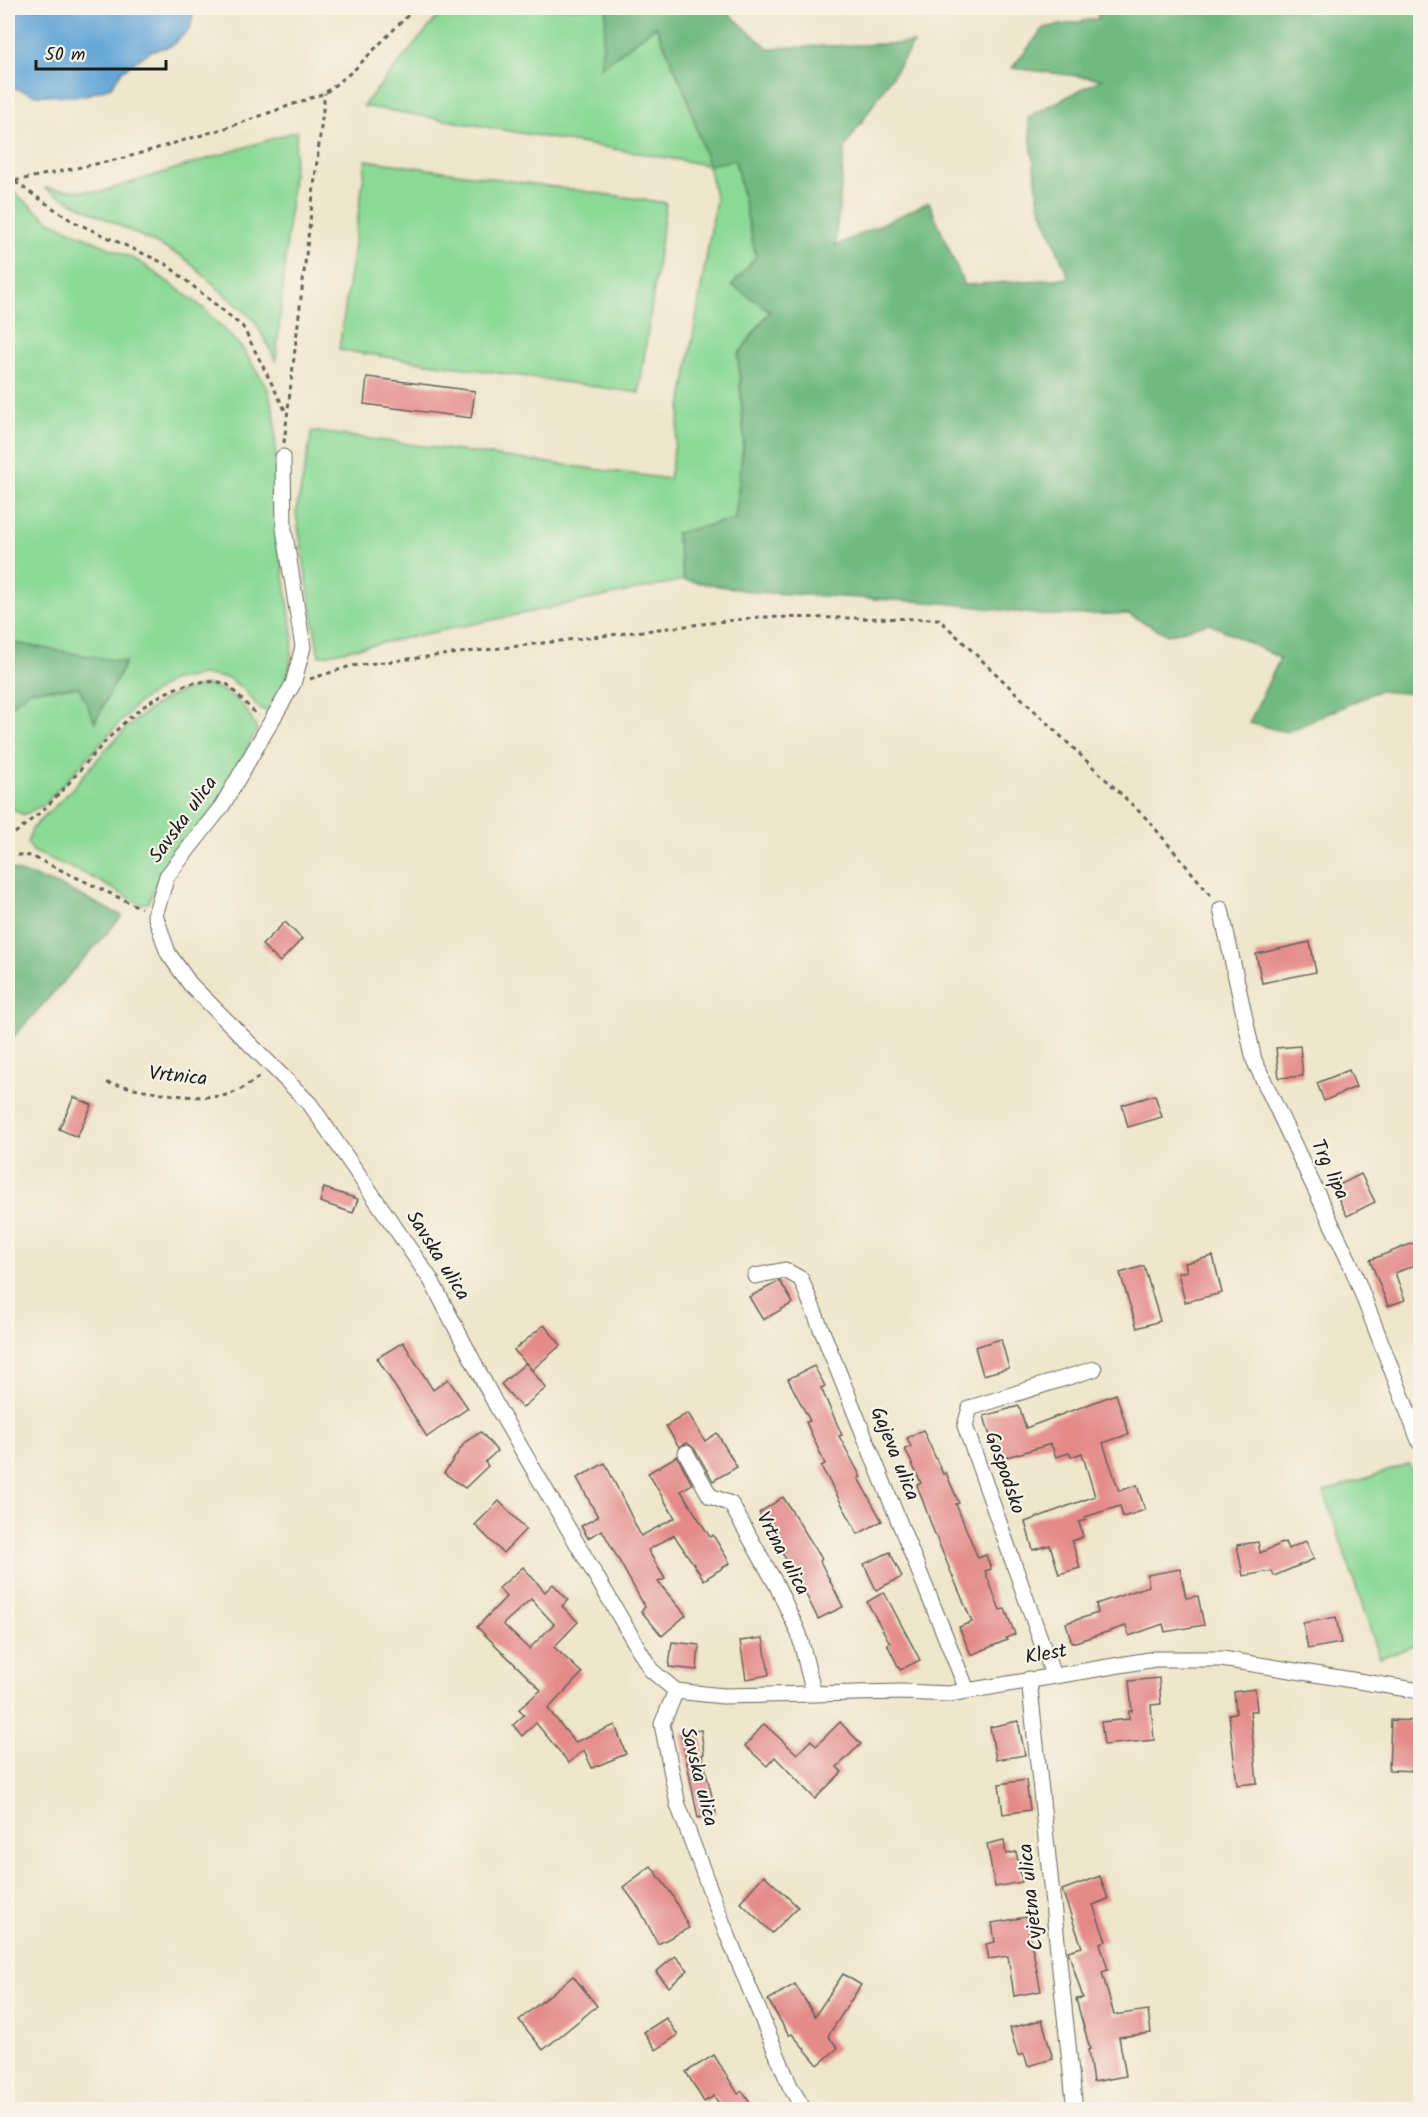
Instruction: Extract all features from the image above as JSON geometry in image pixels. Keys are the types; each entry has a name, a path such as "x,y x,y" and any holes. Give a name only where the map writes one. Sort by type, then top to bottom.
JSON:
{"street":[{"name":"Savska ulica","path":"283,457 284,529 303,647 294,684 222,806 167,876 155,915 168,953 190,984 310,1104 336,1138 431,1280 497,1407 651,1670 676,1691 662,1724 678,1805 723,1924 785,2075 804,2109"},
{"name":"Trg lipa","path":"1221,909 1254,1060 1351,1265 1420,1443"},
{"name":"Gajeva ulica","path":"755,1276 785,1270 801,1280 967,1690"},
{"name":"Gospodsko","path":"1053,1675 965,1426 970,1408 1094,1370"},
{"name":"Vrtna ulica","path":"686,1453 710,1496 730,1504 777,1586 799,1634 814,1694"},
{"name":"Klest","path":"676,1691 723,1696 949,1694 1155,1659 1222,1659 1420,1691"},
{"name":"Cvjetna ulica","path":"1029,1679 1075,2109"}],"path":[{"path":"14,181 124,158 229,127 325,93 354,70 415,8"},
{"path":"283,457 286,412 325,93"},
{"path":"8,176 72,221 166,264 243,327 286,412"},
{"path":"294,684 351,666 760,617 939,619 1148,820 1221,909"},
{"path":"8,839 51,802 137,711 167,692 190,683 226,683 270,728"},
{"path":"8,854 31,856 155,915"},
{"name":"Vrtnica","path":"107,1083 172,1093 221,1096 248,1086 272,1067"}],"green space":[{"path":"445,8 607,8 601,67 656,26 687,97 706,159 735,159 770,311 738,355 744,438 735,519 676,533 684,580 319,656 296,513 312,431 669,479 716,200 708,165 363,106"},
{"path":"607,8 722,8 768,48 914,43 845,147 835,246 929,202 964,285 1069,278 1039,204 1028,117 1102,79 1012,68 1044,28 1100,18 1092,8 1420,8 1420,694 1378,691 1287,732 1249,723 1280,658 1209,623 1168,635 1128,614 1041,615 945,603 755,592 684,580 676,533 735,519 744,438 738,355 770,311 732,285 756,257 735,160 708,165 687,97 656,26 600,68"},
{"path":"297,131 276,361 255,321 183,257 44,188 101,192"},
{"path":"366,160 666,203 639,393 339,350"},
{"path":"8,188 50,221 140,262 201,306 242,348 268,389 275,418 277,529 293,636 289,673 270,712 260,709 245,691 229,678 202,675 171,681 138,703 44,805 23,815 8,806 8,708 30,690 79,687 95,721 125,663 8,642"},
{"path":"8,642 125,662 95,722 79,687 30,690 8,708"},
{"path":"207,685 225,691 238,701 257,730 220,800 159,878 148,903 140,904 86,874 34,852 27,843 32,829 129,726 165,700 185,690"},
{"path":"8,868 61,886 122,916 9,1042"},
{"path":"1409,1464 1420,1499 1420,1644 1380,1658 1324,1492"}],"water":[{"path":"8,8 199,8 193,14 190,29 171,46 151,51 122,71 111,87 83,96 68,96 37,95 8,86"}],"building":[{"path":"367,377 475,391 471,418 364,404"},
{"path":"285,922 302,939 280,962 262,945"},
{"path":"1310,942 1316,972 1262,983 1256,954"},
{"path":"1300,1046 1303,1076 1279,1078 1276,1048"},
{"path":"1349,1070 1356,1087 1324,1101 1317,1083"},
{"path":"1155,1095 1162,1117 1128,1127 1122,1105"},
{"path":"74,1097 92,1105 77,1137 59,1129"},
{"path":"1361,1174 1375,1202 1347,1216 1333,1188"},
{"path":"324,1188 358,1199 353,1213 320,1202"},
{"path":"1416,1242 1420,1263 1395,1273 1405,1300 1388,1306 1370,1260"},
{"path":"1213,1256 1222,1293 1185,1302 1178,1273 1187,1271 1185,1263"},
{"path":"1144,1266 1160,1321 1137,1328 1120,1273"},
{"path":"780,1281 793,1303 763,1320 749,1297"},
{"path":"544,1325 561,1345 532,1370 514,1350"},
{"path":"1001,1339 1009,1368 983,1375 975,1347"},
{"path":"403,1342 433,1390 448,1379 468,1408 427,1437 377,1358"},
{"path":"526,1363 546,1388 522,1408 501,1384"},
{"path":"814,1366 825,1386 821,1388 842,1435 839,1436 861,1477 858,1478 882,1521 858,1534 821,1466 825,1464 806,1422 810,1421 788,1379"},
{"path":"1116,1394 1129,1434 1103,1443 1119,1491 1137,1485 1145,1510 1123,1517 1120,1506 1085,1517 1086,1520 1079,1522 1083,1537 1072,1541 1080,1568 1059,1574 1050,1545 1033,1550 1025,1522 1095,1496 1082,1453 1071,1457 1069,1453 1056,1457 1051,1444 997,1460 984,1416 1019,1406 1026,1428"},
{"path":"688,1413 705,1441 717,1433 737,1467 713,1481 694,1448 687,1443 679,1447 666,1426"},
{"path":"923,1430 959,1503 956,1504 978,1558 986,1555 991,1569 985,1571 1000,1610 1005,1609 1015,1634 1006,1638 1007,1640 971,1655 959,1627 972,1622 934,1532 917,1485 921,1483 905,1449 911,1447 907,1438"},
{"path":"481,1432 497,1451 485,1462 488,1466 465,1488 444,1473 465,1442"},
{"path":"677,1456 692,1484 681,1491 710,1537 713,1535 730,1563 704,1580 674,1535 648,1550 665,1579 658,1582 686,1615 662,1636 641,1611 645,1607 602,1530 588,1538 581,1526 598,1517 577,1478 605,1463 641,1536 675,1518 648,1473"},
{"path":"783,1497 822,1559 820,1561 843,1607 818,1619 798,1578 782,1553 785,1551 759,1513"},
{"path":"499,1501 526,1529 503,1553 475,1525"},
{"path":"1306,1541 1314,1559 1274,1576 1272,1571 1243,1576 1237,1545 1258,1542 1260,1553 1285,1542 1288,1549"},
{"path":"890,1552 902,1577 876,1590 864,1564"},
{"path":"523,1567 545,1592 553,1584 568,1600 562,1606 578,1622 554,1647 582,1673 548,1709 575,1742 615,1725 626,1754 592,1768 584,1750 569,1763 536,1723 522,1736 513,1725 524,1715 519,1709 541,1690 477,1627 506,1597 499,1588","holes":["531,1599 554,1624 529,1649 503,1624"]},
{"path":"1180,1569 1186,1598 1198,1596 1204,1625 1165,1632 1163,1624 1129,1636 1126,1626 1072,1643 1066,1623 1098,1613 1096,1604 1149,1586 1147,1575"},
{"path":"884,1592 920,1660 900,1670 887,1644 890,1643 867,1602"},
{"path":"1336,1617 1341,1643 1308,1649 1303,1623"},
{"path":"763,1638 769,1675 746,1679 740,1641"},
{"path":"672,1642 699,1645 697,1670 669,1667"},
{"path":"1159,1678 1161,1704 1151,1705 1154,1740 1104,1745 1101,1722 1129,1719 1129,1711 1132,1711 1129,1681"},
{"path":"1255,1689 1257,1711 1250,1711 1257,1783 1237,1785 1229,1714 1236,1713 1234,1692"},
{"path":"1391,1720 1420,1721 1418,1771 1389,1770"},
{"path":"1018,1721 1025,1755 996,1760 990,1727"},
{"path":"840,1722 861,1744 837,1767 842,1772 815,1799 775,1757 767,1766 745,1746 764,1724 797,1754 811,1740 816,1746"},
{"path":"701,1730 704,1754 702,1755 716,1813 698,1818 681,1733"},
{"path":"1026,1780 1030,1810 1003,1814 999,1784"},
{"path":"1004,1840 1006,1854 1016,1852 1022,1882 995,1887 987,1844"},
{"path":"651,1866 671,1893 689,1928 658,1944 639,1908 623,1887"},
{"path":"764,1875 798,1907 772,1933 740,1902"},
{"path":"1100,1876 1108,1899 1093,1905 1106,1941 1100,1943 1108,1970 1102,1972 1114,2015 1148,2010 1151,2033 1119,2037 1126,2076 1093,2082 1088,2050 1090,2049 1076,1999 1083,1998 1068,1951 1082,1947 1062,1890"},
{"path":"1026,1917 1041,1991 1014,1996 1008,1956 989,1959 986,1944 995,1942 992,1923"},
{"path":"675,1956 688,1970 669,1987 656,1972"},
{"path":"843,1974 861,1985 828,2036 838,2048 818,2065 792,2034 789,2035 768,2000 795,1984 815,2016"},
{"path":"573,1976 597,2006 543,2050 519,2020"},
{"path":"666,2018 678,2035 656,2050 644,2032"},
{"path":"1042,2020 1053,2059 1028,2066 1024,2054 1018,2056 1010,2028"},
{"path":"714,2055 738,2094 742,2091 754,2109 714,2109 720,2105 714,2096 704,2102 686,2072"}]}
